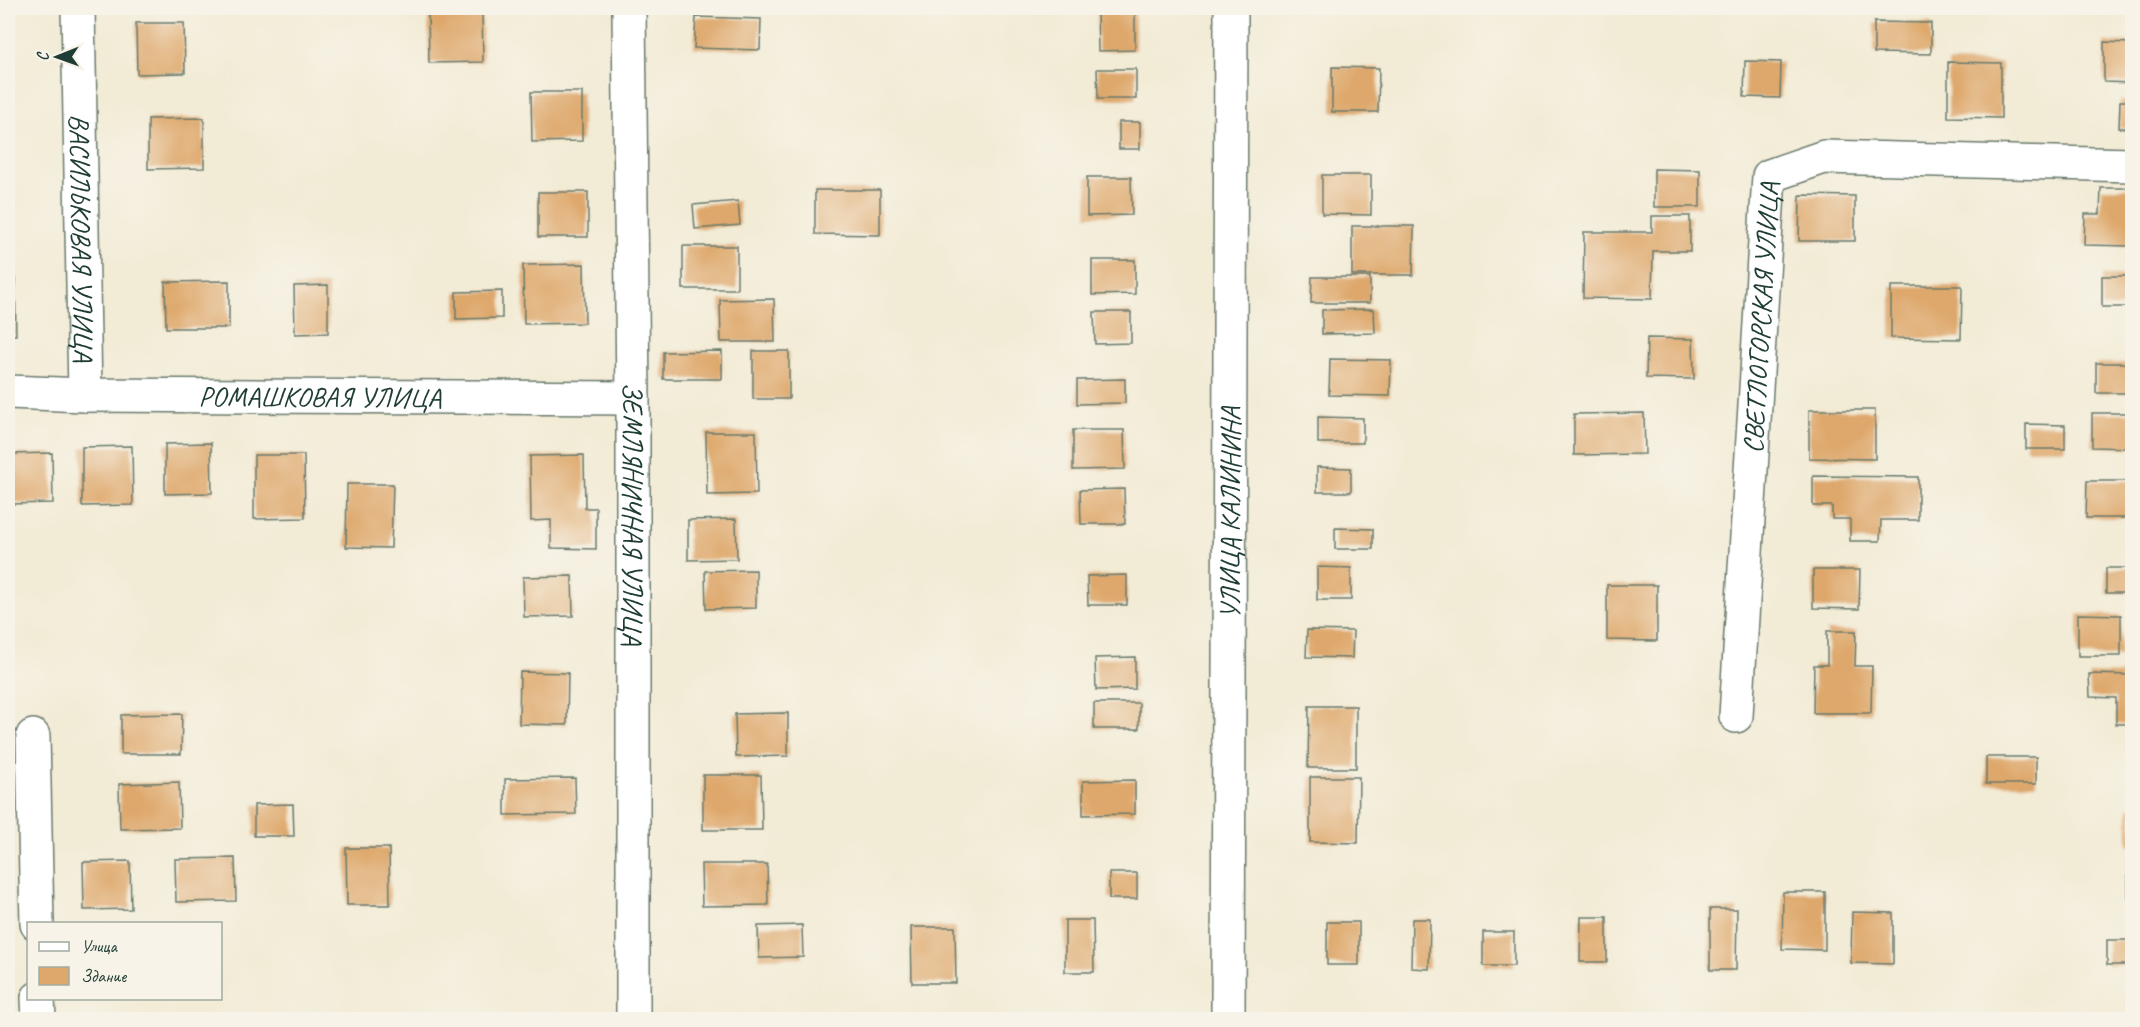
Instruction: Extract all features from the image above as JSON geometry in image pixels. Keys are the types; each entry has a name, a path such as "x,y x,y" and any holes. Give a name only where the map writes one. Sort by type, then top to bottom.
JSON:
{"street":[{"name":"ВАСИЛЬКОВАЯ УЛИЦА","path":"78,8 85,395"},
{"name":"ЗЕМЛЯНИЧНАЯ УЛИЦА","path":"629,8 633,398 633,1020"},
{"name":"УЛИЦА КАЛИНИНА","path":"1228,1020 1231,8"},
{"name":"СВЕТЛОГОРСКАЯ УЛИЦА","path":"1736,716 1769,176 1824,157 2133,165"},
{"name":"РОМАШКОВАЯ УЛИЦА","path":"8,392 85,395 633,398"},
{"path":"33,736 37,922"},
{"path":"38,1000 39,1020"}],"building":[{"path":"1097,9 1135,9 1135,50 1098,51"},
{"path":"482,10 483,62 429,63 428,11"},
{"path":"696,17 761,19 760,50 694,48"},
{"path":"1874,22 1931,23 1931,54 1874,53"},
{"path":"136,23 184,23 185,73 137,74"},
{"path":"2104,42 2132,43 2132,83 2104,82"},
{"path":"1745,61 1781,62 1780,98 1744,97"},
{"path":"1948,62 2001,63 2001,118 1948,117"},
{"path":"1332,67 1379,68 1378,112 1332,112"},
{"path":"1097,69 1136,69 1136,99 1098,99"},
{"path":"531,92 582,92 582,141 532,142"},
{"path":"2120,101 2132,101 2132,128 2119,128"},
{"path":"204,118 204,168 148,169 148,119"},
{"path":"1119,122 1140,122 1140,149 1119,149"},
{"path":"1654,169 1700,170 1700,207 1654,207"},
{"path":"1322,175 1371,175 1371,215 1322,214"},
{"path":"1087,177 1131,177 1132,215 1087,216"},
{"path":"2101,188 2132,188 2132,246 2084,245 2085,214 2100,214"},
{"path":"815,190 880,190 880,235 815,234"},
{"path":"538,192 588,192 588,237 538,237"},
{"path":"1800,195 1855,196 1855,241 1799,241"},
{"path":"738,201 740,225 695,229 693,205"},
{"path":"1652,216 1690,216 1690,251 1653,251 1652,299 1583,298 1584,232 1652,232"},
{"path":"1352,226 1414,226 1413,275 1352,275"},
{"path":"683,246 737,246 737,289 683,289"},
{"path":"1092,260 1135,260 1135,294 1092,295"},
{"path":"584,264 585,323 524,324 523,265"},
{"path":"2102,276 2132,276 2132,307 2102,307"},
{"path":"1312,277 1370,277 1370,303 1311,303"},
{"path":"8,278 15,278 16,335 8,335"},
{"path":"229,281 229,328 166,328 165,282"},
{"path":"328,285 328,333 295,334 294,286"},
{"path":"1891,286 1962,286 1961,339 1891,338"},
{"path":"502,291 502,318 456,319 456,292"},
{"path":"774,299 775,342 721,342 720,300"},
{"path":"1374,309 1375,333 1322,334 1322,310"},
{"path":"1094,312 1131,312 1131,343 1095,344"},
{"path":"1647,338 1693,339 1694,379 1646,378"},
{"path":"722,351 722,379 663,379 663,352"},
{"path":"753,351 789,351 789,399 753,399"},
{"path":"1330,359 1391,360 1390,396 1329,395"},
{"path":"2096,363 2132,363 2132,393 2096,393"},
{"path":"1125,379 1125,403 1077,404 1077,380"},
{"path":"1809,410 1875,410 1875,459 1809,458"},
{"path":"1644,413 1645,454 1574,455 1574,414"},
{"path":"2092,413 2132,413 2132,448 2092,447"},
{"path":"1318,417 1363,418 1363,443 1318,443"},
{"path":"2026,424 2065,425 2065,449 2026,449"},
{"path":"1073,430 1124,430 1125,469 1073,470"},
{"path":"706,432 756,432 757,494 707,495"},
{"path":"211,443 212,493 165,494 165,444"},
{"path":"132,446 133,505 82,506 82,447"},
{"path":"52,453 53,503 8,504 8,454"},
{"path":"254,455 304,455 305,518 254,519"},
{"path":"584,455 585,508 596,508 596,549 551,548 551,520 531,521 530,456"},
{"path":"1317,467 1351,468 1351,492 1317,492"},
{"path":"1813,476 1918,477 1918,520 1881,520 1880,541 1850,541 1850,519 1832,519 1832,506 1813,506"},
{"path":"2087,481 2132,481 2132,518 2086,518"},
{"path":"347,484 393,484 391,548 346,547"},
{"path":"1124,489 1125,524 1081,524 1080,490"},
{"path":"736,519 737,559 688,560 688,520"},
{"path":"1335,528 1373,529 1373,549 1335,549"},
{"path":"1317,567 1351,568 1351,600 1317,600"},
{"path":"2106,568 2132,568 2132,593 2106,593"},
{"path":"756,570 756,608 706,609 705,571"},
{"path":"1813,570 1860,570 1859,609 1813,608"},
{"path":"1127,575 1127,605 1088,605 1087,576"},
{"path":"572,576 573,616 524,617 523,577"},
{"path":"1607,585 1657,585 1657,641 1607,640"},
{"path":"2078,614 2121,615 2121,656 2078,656"},
{"path":"1307,630 1353,631 1352,658 1306,657"},
{"path":"1827,631 1856,631 1855,666 1872,666 1871,713 1813,713 1814,665 1827,665"},
{"path":"1135,657 1135,689 1096,690 1095,658"},
{"path":"520,672 568,673 567,725 519,724"},
{"path":"2089,674 2132,675 2132,724 2116,724 2116,698 2090,697"},
{"path":"1094,703 1139,703 1139,729 1094,729"},
{"path":"1309,706 1356,706 1356,768 1308,768"},
{"path":"788,713 788,756 736,757 735,714"},
{"path":"182,714 181,754 121,754 121,715"},
{"path":"1986,757 2036,757 2036,784 1986,784"},
{"path":"703,775 761,775 762,830 703,830"},
{"path":"1310,777 1359,777 1358,843 1310,842"},
{"path":"575,778 576,814 505,815 505,779"},
{"path":"1135,780 1135,814 1083,815 1083,781"},
{"path":"179,782 180,828 120,829 119,784"},
{"path":"293,804 294,836 254,836 254,805"},
{"path":"2128,807 2132,807 2132,845 2128,845"},
{"path":"346,848 389,848 390,905 347,905"},
{"path":"235,858 236,901 176,902 175,859"},
{"path":"130,861 131,909 84,910 83,862"},
{"path":"701,864 767,864 768,905 702,906"},
{"path":"2128,868 2132,868 2132,898 2128,898"},
{"path":"1109,873 1137,873 1137,899 1109,899"},
{"path":"1783,892 1825,892 1825,950 1782,949"},
{"path":"1710,909 1737,909 1736,970 1710,970"},
{"path":"1852,912 1893,913 1893,964 1851,963"},
{"path":"1581,917 1607,917 1607,962 1580,962"},
{"path":"1412,919 1430,919 1429,969 1411,968"},
{"path":"1065,920 1093,920 1094,972 1065,972"},
{"path":"1327,922 1359,922 1359,965 1327,965"},
{"path":"802,925 803,957 759,958 758,926"},
{"path":"911,927 955,927 956,983 912,983"},
{"path":"1483,932 1514,932 1514,966 1483,966"},
{"path":"2107,940 2132,940 2132,965 2107,965"}]}
